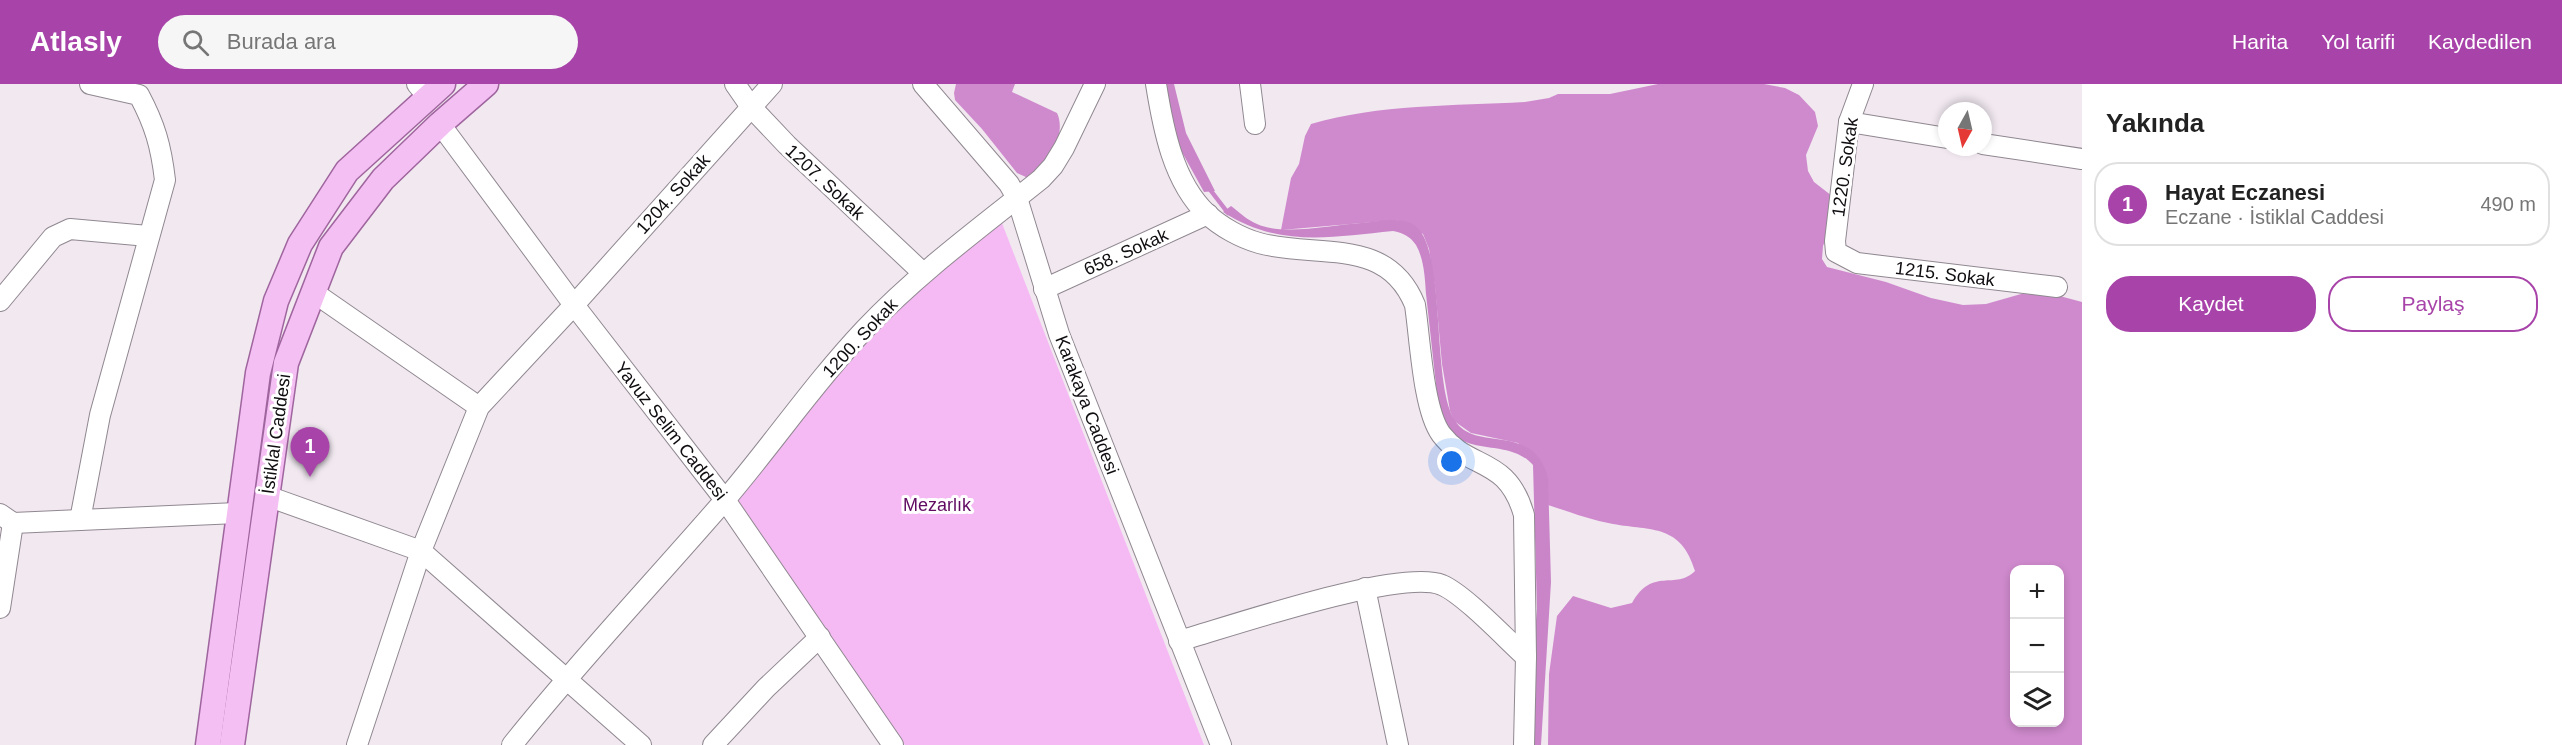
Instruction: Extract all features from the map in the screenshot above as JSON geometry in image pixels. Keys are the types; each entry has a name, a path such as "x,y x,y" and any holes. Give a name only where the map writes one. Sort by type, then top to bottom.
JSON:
{"main road":[{"name":"İstiklal Caddesi","path":"232,745 286,363 313,292 331,247 383,179 486,84"},
{"name":"İstiklal Caddesi","path":"208,745 237,513 264,341 276,301 293,259 312,224 347,171 429,88"}],"street":[{"path":"80,520 100,414 165,180 162,155 154,124 139,95 90,84"},
{"name":"1207. Sokak","path":"735,84 751,107 787,145 923,273"},
{"name":"1204. Sokak","path":"479,407 574,305 772,84"},
{"name":"1200. Sokak","path":"512,745 564,679 725,500 831,366 865,329 923,273 1017,198 1053,166 1095,84"},
{"path":"1156,84 1174,159 1191,192 1208,214 1240,235 1260,244 1370,258 1390,269 1405,285 1415,305 1430,405 1438,429 1457,449 1503,476 1521,502 1525,528 1524,745"},
{"path":"1250,84 1255,124"},
{"name":"1220. Sokak","path":"1836,252 1835,241 1849,122 1863,84"},
{"name":"Karakaya Caddesi","path":"934,88 1009,184 1017,198 1059,334 1221,745"},
{"path":"1849,122 1938,137"},
{"name":"Yavuz Selim Caddesi","path":"440,124 574,305 725,500 893,745"},
{"path":"1992,145 2082,159"},
{"name":"658. Sokak","path":"1044,289 1208,214"},
{"path":"0,301 52,237 60,231 70,229 148,236"},
{"name":"1215. Sokak","path":"1836,252 1844,259 1857,263 2057,287"},
{"path":"313,292 479,407 421,551 357,745"},
{"path":"267,496 421,551 641,745"},
{"path":"0,608 6,518 80,520 237,513"},
{"path":"1179,641 1365,588 1417,581 1441,585 1454,591 1526,657"},
{"path":"1365,588 1398,745"},
{"path":"713,745 766,688 820,637"}],"green space":[{"name":"Mezarlık","path":"1000,218 1204,745 905,745 734,497 874,328"}],"shaded area":[{"path":"956,84 1015,84 1012,92 1057,113 1060,132 1054,153 1047,163 1028,178 1017,173 982,129 955,100"},
{"path":"1163,84 1174,84 1186,133 1215,191 1204,192 1178,145"},
{"path":"1658,84 1764,84 1785,88 1799,95 1815,112 1818,126 1806,155 1808,171 1814,182 1832,196 1828,233 1823,246 1822,259 1827,267 1886,282 1931,298 1963,305 1986,304 2021,294 2056,295 2082,302 2082,745 1548,745 1549,674 1557,616 1573,596 1611,608 1632,603 1648,585 1687,577 1695,571 1689,556 1673,537 1663,533 1587,518 1545,504 1548,477 1518,443 1471,433 1454,421 1450,411 1442,364 1429,249 1423,234 1397,220 1281,230 1291,178 1299,164 1305,136 1311,124 1337,117 1390,109 1525,102 1558,94 1610,94"},
{"path":"1231,206 1257,224 1280,229 1308,229 1395,220 1414,225 1424,238 1431,259 1435,285 1447,400 1454,419 1463,429 1474,435 1516,443 1529,449 1540,460 1548,477 1551,582 1541,745 1527,745 1537,609 1533,465 1522,456 1510,451 1471,444 1459,439 1449,430 1441,416 1437,401 1424,269 1416,245 1406,235 1393,231 1348,236 1306,237 1264,231 1223,212"}],"waterway":[{"path":"1208,187 1228,213"}],"place":[{"name":"Hayat Eczanesi","path":"310,477"}]}
